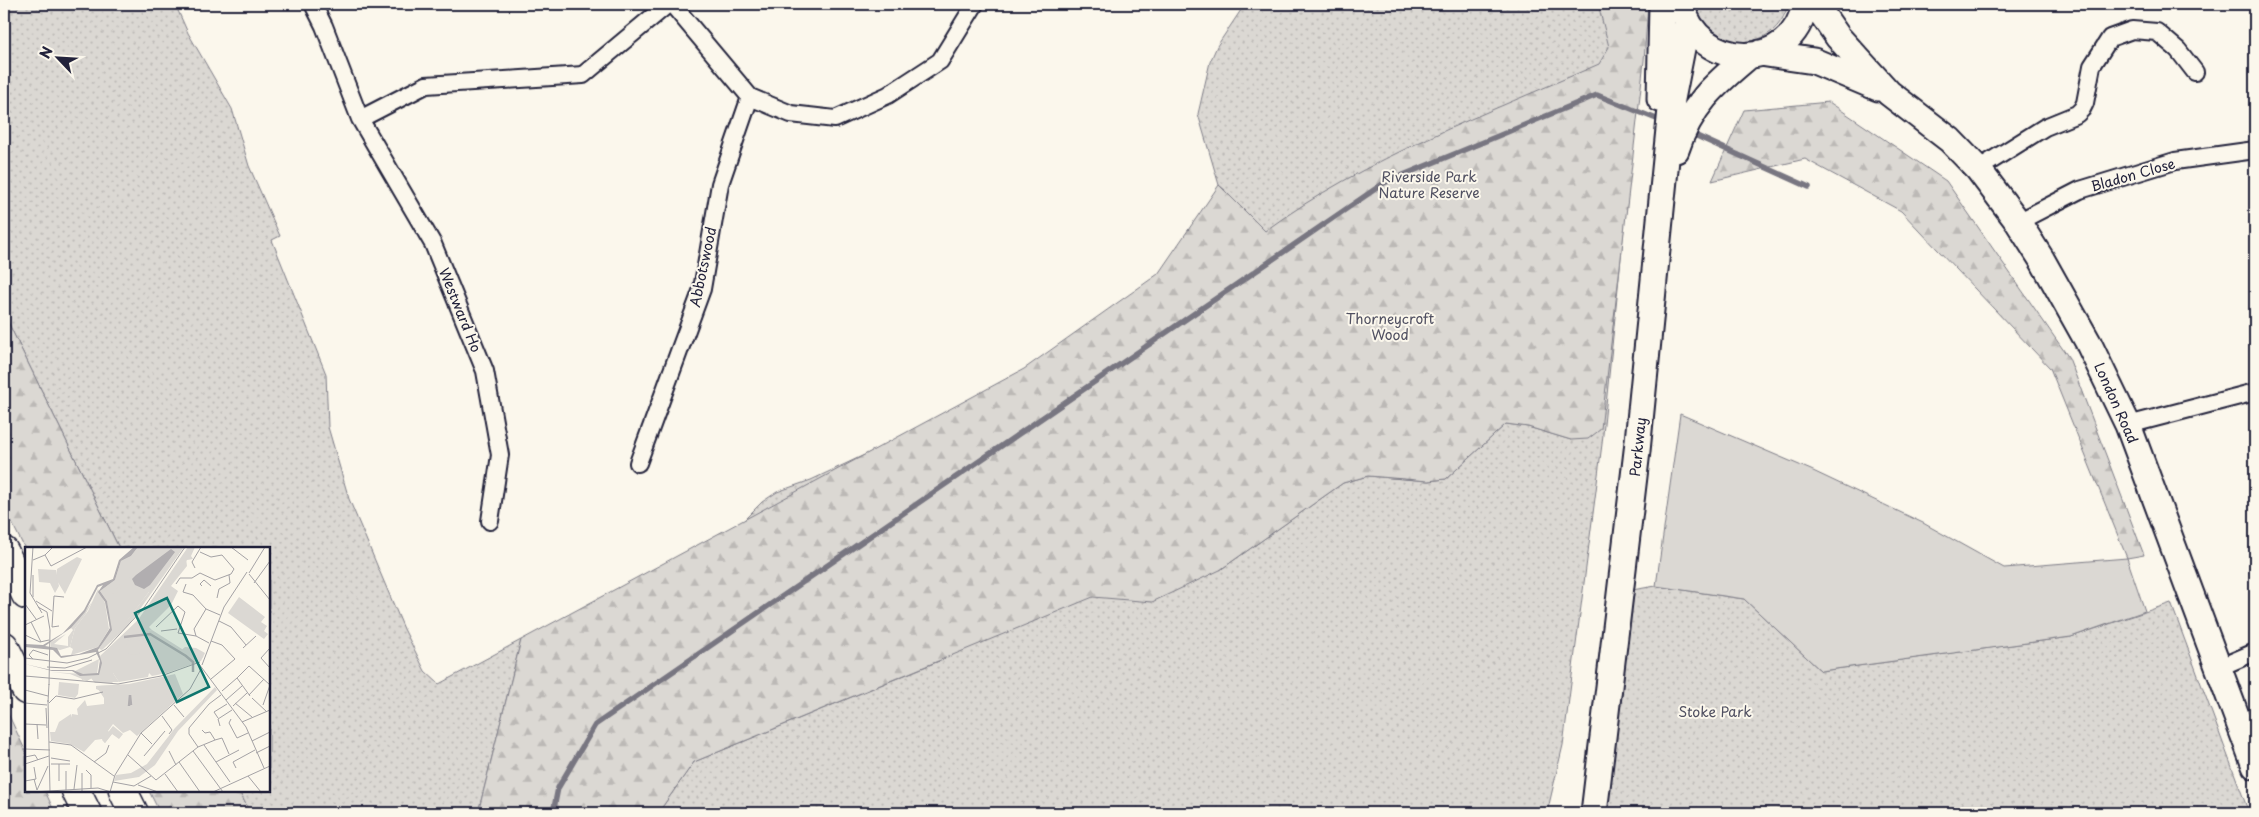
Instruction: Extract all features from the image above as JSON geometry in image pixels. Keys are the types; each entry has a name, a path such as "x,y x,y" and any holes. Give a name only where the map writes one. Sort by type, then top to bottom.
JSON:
{"highway":[{"path":"4,551 25,593"},
{"path":"4,646 25,688"},
{"path":"76,792 87,813"},
{"path":"124,792 134,813"}],"main road":[{"path":"1661,226 1662,4"},
{"path":"1661,226 1674,156 1683,129 1706,94 1755,54 1779,45 1794,31 1804,13 1805,4"},
{"name":"London Road","path":"1815,4 1838,37 1889,93 1950,140 1978,169 2018,222 2088,342 2128,425 2255,766"},
{"path":"1661,226 1672,98 1684,13"},
{"name":"London Road","path":"1684,13 1701,40 1719,51 1740,56 1755,54 1814,61 1854,76 1889,93"},
{"name":"Parkway","path":"1594,813 1610,667 1629,530 1661,226"},
{"name":"Parkway","path":"1577,813 1610,667"}],"street":[{"name":"Westward Ho","path":"313,4 324,26 360,118 433,244 485,371 500,455 490,521"},
{"path":"360,118 426,85 583,75 668,4"},
{"path":"672,4 750,97 790,114 835,119 888,95 940,61 975,4"},
{"path":"1978,169 2045,127 2077,114 2082,110 2092,66 2110,38 2132,30 2157,32 2178,50 2195,72"},
{"name":"Abbotswood","path":"638,463 702,290 720,184 750,97"},
{"name":"Bladon Close","path":"2018,222 2088,187 2175,161 2255,150"},
{"path":"2128,425 2255,392"},
{"path":"2218,668 2255,652"}],"green space":[{"path":"4,4 175,4 188,33 232,109 249,166 280,236 272,240 326,374 328,427 349,499 404,629 425,671 439,684 521,640 478,813 250,813 240,792 270,792 270,547 119,547 4,314"},
{"name":"Riverside Park Nature Reserve","path":"1245,4 1647,4 1602,444 1563,745 1547,813 658,813 694,762 939,661 510,813 744,520 762,502 777,492 811,480 875,450 896,447 1149,300 1225,190 1219,185 1198,114 1210,62 1217,46","holes":["1489,365 1571,440 1528,427 1506,424 1446,479 1428,481 1368,476 1343,483 1220,570"]},
{"name":"Thorneycroft Wood","path":"1598,4 1648,4 1644,61 1601,429 1588,439 1571,440 1528,427 1506,424 1446,479 1428,481 1368,476 1343,483 1220,570 1152,602 1093,597 694,762 658,813 478,813 521,640 1024,369 1158,274 1219,185 1265,231 1344,181 1385,159 1470,119 1599,64 1609,47"},
{"path":"1688,4 1788,4 1784,16 1768,34 1746,42 1735,42 1723,40 1708,33"},
{"path":"1829,102 1946,181 2069,358 2144,555 2127,558 2050,368 1901,211 1805,159 1712,181 1744,110"},
{"path":"4,314 119,547 25,547 25,549 4,507"},
{"path":"1680,414 1811,470 1923,523 2004,568 2127,558 2145,611 2071,637 1821,671 1744,599 1656,586"},
{"name":"Stoke Park","path":"1656,586 1744,599 1821,671 2071,637 2171,603 2249,813 1596,813 1632,590"},
{"path":"4,705 25,750 25,792 45,792 55,813 4,813"},
{"path":"150,792 240,792 250,813 160,813"}],"waterway":[{"path":"553,813 558,788 595,725 1384,183 1597,95 1664,122"},
{"path":"1688,132 1809,187"}]}
